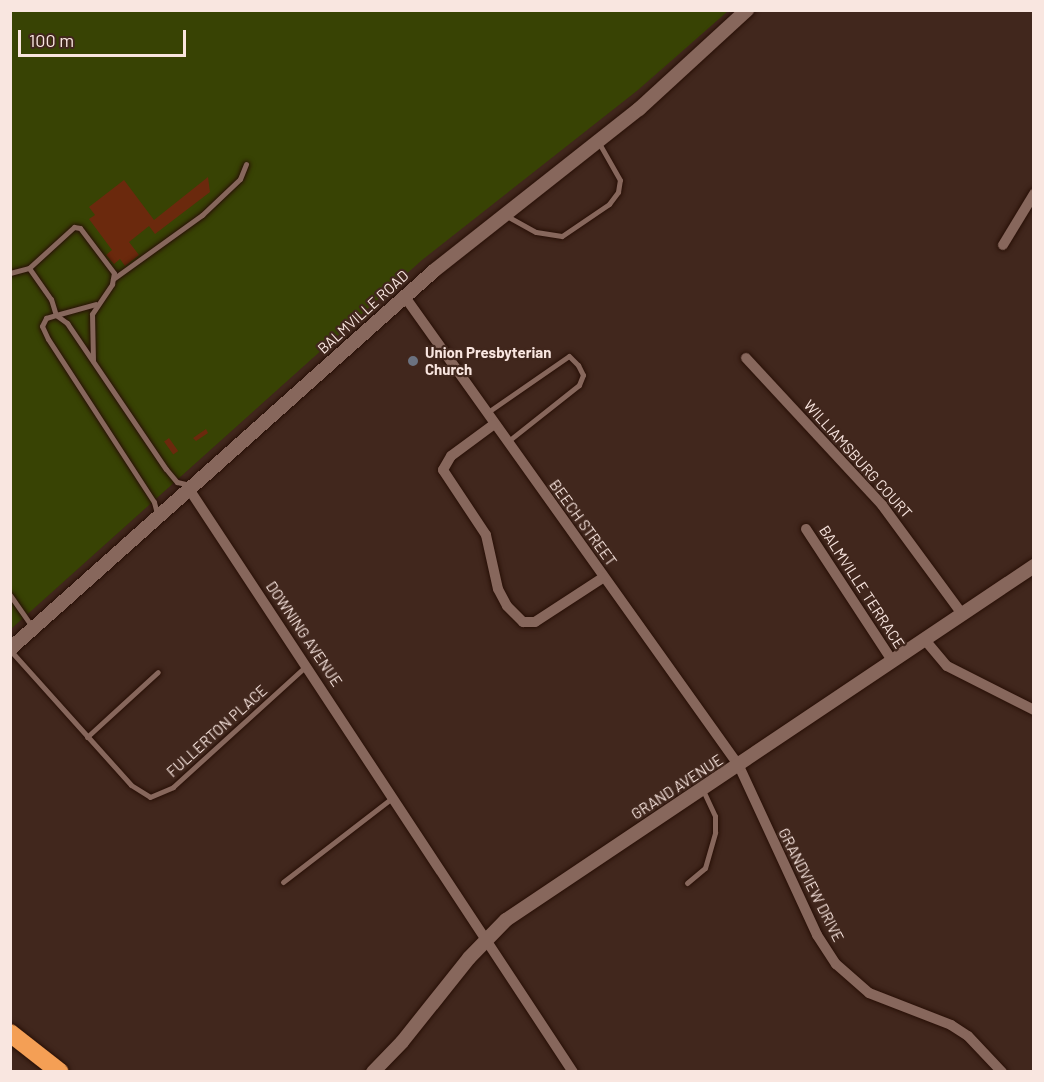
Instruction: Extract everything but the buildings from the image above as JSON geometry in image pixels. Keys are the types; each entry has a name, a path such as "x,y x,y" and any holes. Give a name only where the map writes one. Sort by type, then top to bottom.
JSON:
{"highway":[{"path":"10,1034 60,1071"}],"street":[{"name":"BALMVILLE ROAD","path":"10,649 405,297 504,214 598,141 747,10"},
{"path":"1003,245 1034,194"},
{"name":"BEECH STREET","path":"405,297 493,425 739,766"},
{"name":"WILLIAMSBURG COURT","path":"746,358 882,505 962,614"},
{"path":"493,425 451,456 443,470 486,535 498,589 507,606 518,619 535,622 603,577"},
{"name":"DOWNING AVENUE","path":"190,487 308,665 485,941 573,1071"},
{"name":"BALMVILLE TERRACE","path":"806,529 893,662"},
{"name":"GRAND AVENUE","path":"373,1071 402,1042 485,941 535,900 739,766 1034,566"},
{"path":"925,640 947,666 1034,710"},
{"name":"GRANDVIEW DRIVE","path":"739,766 797,893 836,964 869,993 951,1025 968,1036 1002,1071"}],"lane":[{"path":"504,214 536,232 561,236 609,204 618,192 620,180 598,141"},
{"path":"93,363 90,331 96,304 113,279 202,215 240,179 246,164"},
{"path":"10,273 29,268 74,227 80,228 114,273 113,279"},
{"path":"29,268 51,299 56,315 93,363 166,469 177,482 190,487"},
{"path":"96,304 46,318 42,326 48,339 154,502 158,517"},
{"path":"486,414 569,356 578,365 583,375 579,386 506,443"},
{"path":"10,595 33,629"},
{"name":"FULLERTON PLACE","path":"10,649 131,785 142,794 158,797 308,665"},
{"path":"87,737 158,672"},
{"path":"687,883 705,868 715,832 715,816 703,790"},
{"path":"284,882 393,797"}],"green space":[{"path":"11,11 728,11 638,90 422,260 11,629"}],"place":[{"name":"Union Presbyterian Church","path":"413,361"}]}
